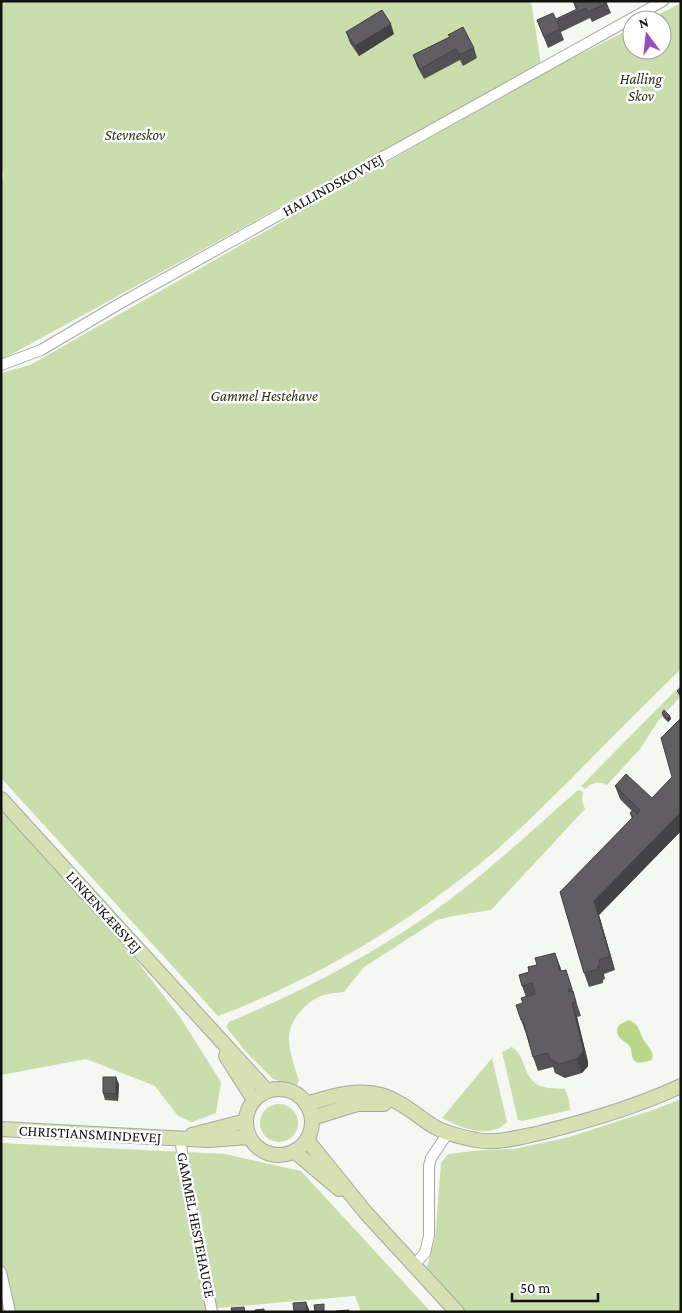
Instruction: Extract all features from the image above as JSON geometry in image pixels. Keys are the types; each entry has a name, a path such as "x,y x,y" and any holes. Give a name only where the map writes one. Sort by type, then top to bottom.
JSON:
{"street":[{"name":"HALLINDSKOVVEJ","path":"1,365 41,350 663,1"},
{"name":"LINKENKÆRSVEJ","path":"1,799 267,1091"},
{"name":"LINKENKÆRSVEJ","path":"207,1026 254,1100"},
{"path":"306,1104 341,1094 380,1095 405,1106 434,1126 448,1133 479,1140 514,1139 561,1128 621,1110 681,1086"},
{"path":"267,1091 289,1091 301,1098 312,1118 307,1140 294,1151 283,1155 273,1155 263,1151 249,1137 246,1121 247,1113 254,1100 267,1091"},
{"path":"312,1118 357,1104 373,1103 405,1106"},
{"name":"CHRISTIANSMINDEVEJ","path":"180,1138 246,1121"},
{"name":"CHRISTIANSMINDEVEJ","path":"1,1129 208,1140 249,1137"},
{"path":"414,1265 425,1253 429,1236 429,1166 431,1158 448,1133"},
{"name":"GAMMEL HESTEHAUGE","path":"180,1138 187,1187 212,1312"},
{"path":"307,1140 366,1213 457,1312"},
{"path":"294,1151 366,1213"},
{"path":"1,1272 10,1312"}],"green space":[{"name":"Stevneskov","path":"1,1 531,1 541,64 1,360 1,185 4,174 1,168"},
{"name":"Gammel Hestehave","path":"681,3 681,669 525,824 489,857 447,890 353,952 287,987 218,1016 1,778 1,373 30,365 544,73 622,33 622,60 672,60 672,10 667,10"},
{"path":"681,685 681,696 658,721 640,749 607,785 596,783 585,789 581,786"},
{"path":"578,790 583,792 582,800 585,809 491,910 437,920 364,967 344,992 321,996 310,1002 300,1012 290,1029 289,1035 291,1052 299,1081 296,1086 273,1079 247,1053 226,1027 229,1022 286,997 342,968 422,919 481,875"},
{"path":"1,808 120,939 180,1017 221,1082 216,1113 192,1122 178,1116 155,1086 86,1059 1,1075"},
{"path":"512,1047 520,1055 529,1077 533,1081 543,1087 565,1089 570,1110 522,1121 518,1120 502,1052"},
{"path":"492,1058 507,1122 500,1127 484,1131 466,1128 442,1118"},
{"path":"681,1099 681,1312 466,1312 427,1267 435,1239 441,1163 448,1154 514,1149 569,1137"},
{"path":"279,1104 292,1110 298,1123 292,1136 279,1142 266,1136 260,1123 266,1110"},
{"path":"1,1143 225,1154 301,1171 431,1312 361,1312 355,1296 207,1309 207,1312 1,1312"}],"shaded area":[{"path":"628,1020 638,1027 643,1039 652,1052 652,1060 640,1063 634,1061 630,1047 618,1036 617,1029 619,1025"}],"building":[{"path":"573,1 606,1 607,3 588,12 586,8 557,21 560,29 544,37 537,20 553,13 556,19 577,9"},
{"path":"382,10 391,24 355,46 346,32"},
{"path":"463,27 474,48 459,55 456,49 420,69 413,55 450,37 448,35"},
{"path":"664,710 670,716 667,719 662,713"},
{"path":"681,718 681,812 594,901 610,956 599,960 600,966 598,966 598,969 584,973 560,892 633,817 630,813 633,810 637,814 640,810 615,786 626,774 652,798 672,777 661,738"},
{"path":"555,953 560,971 566,970 572,989 568,990 569,992 573,991 576,1002 572,1003 583,1048 583,1052 577,1059 559,1064 550,1059 548,1053 533,1057 523,1020 521,1020 516,1005 523,1003 521,998 535,994 532,983 522,986 519,975 529,972 528,967 537,965 535,958"},
{"path":"103,1077 116,1077 116,1094 103,1093"},
{"path":"306,1302 307,1312 294,1312 293,1303"},
{"path":"324,1304 324,1312 315,1312 314,1305"},
{"path":"244,1307 245,1312 232,1312 231,1308"},
{"path":"264,1309 264,1312 255,1312 255,1310"},
{"path":"349,1310 349,1312 336,1312 336,1311"}],"park label":[{"name":"Halling Skov","path":"641,88"}]}
